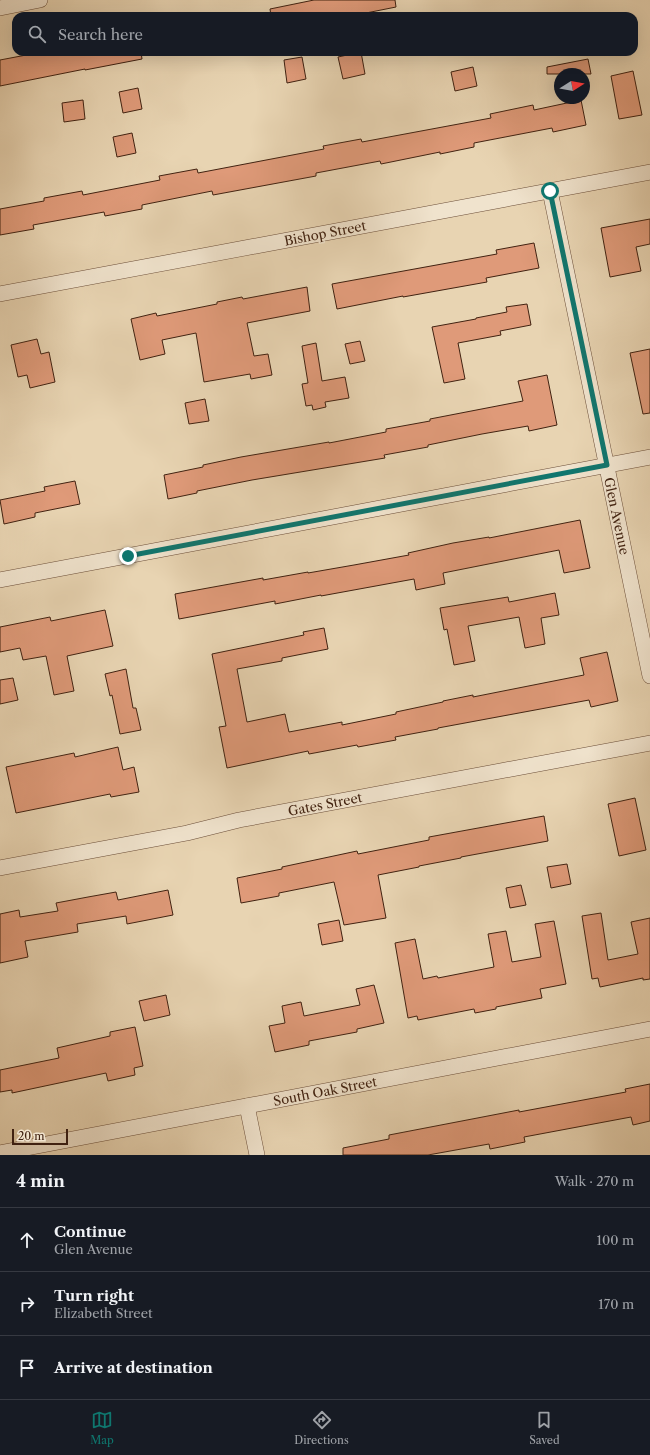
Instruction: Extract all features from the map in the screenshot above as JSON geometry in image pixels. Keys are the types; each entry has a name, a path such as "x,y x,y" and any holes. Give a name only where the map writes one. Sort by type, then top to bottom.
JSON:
{"street":[{"path":"0,8 40,0"},
{"name":"Bishop Street","path":"0,294 650,172"},
{"name":"Glen Avenue","path":"550,191 650,676"},
{"path":"0,580 650,457"},
{"name":"Gates Street","path":"0,868 187,833 247,819 650,743"},
{"name":"South Oak Street","path":"0,1153 650,1029"},
{"path":"247,1106 258,1155"}],"building":[{"path":"314,0 395,0 396,7 371,12 270,12 270,9"},
{"path":"21,56 142,56 142,59 0,86 0,60"},
{"path":"362,56 365,74 343,79 338,57"},
{"path":"302,57 306,79 287,83 284,60"},
{"path":"588,59 590,68 554,68 554,74 547,74 547,67"},
{"path":"473,67 477,86 455,91 451,72"},
{"path":"633,71 642,115 619,119 611,76"},
{"path":"138,88 142,109 123,113 119,92"},
{"path":"83,100 85,119 64,122 62,103"},
{"path":"562,104 582,104 586,125 553,132 552,128 474,143 474,147 440,154 440,152 381,164 380,161 316,173 316,176 213,195 212,191 142,205 142,209 105,216 104,212 33,225 34,229 0,235 0,209 44,201 44,198 82,191 83,195 160,180 159,176 197,169 198,173 324,149 323,146 361,139 362,142 491,118 490,114 533,105 534,110"},
{"path":"132,133 136,153 117,157 113,137"},
{"path":"650,219 650,244 636,247 641,271 610,277 601,228"},
{"path":"534,243 539,268 486,278 487,282 337,309 332,284 497,254 496,250"},
{"path":"307,287 310,311 247,323 254,356 268,354 272,375 251,379 250,374 204,382 196,333 162,340 165,354 140,360 131,319 156,313 157,316 217,304 217,302 242,297 243,299"},
{"path":"527,304 531,325 500,331 501,335 458,343 465,379 444,383 432,327 507,312 506,307"},
{"path":"37,339 41,354 49,352 55,382 30,388 27,375 18,377 11,345"},
{"path":"360,341 365,361 350,364 345,344"},
{"path":"316,343 322,381 345,377 349,398 325,402 326,407 313,410 312,405 306,406 302,384 308,383 302,346"},
{"path":"650,349 650,413 643,414 630,353"},
{"path":"547,375 557,425 529,431 528,426 482,434 428,445 428,447 384,455 385,458 252,480 197,491 197,493 168,499 164,475 241,457 386,432 386,429 430,421 430,419 523,401 518,381"},
{"path":"205,399 209,421 189,424 185,403"},
{"path":"75,481 80,504 35,513 35,517 4,524 0,500 45,491 44,487"},
{"path":"580,520 590,568 564,573 559,550 443,573 445,584 416,590 414,579 275,604 275,601 179,619 175,594 263,578 263,580 308,573 409,555 408,553 453,543 489,538"},
{"path":"555,593 559,615 541,618 545,644 525,648 519,617 468,626 475,661 454,665 447,629 444,630 440,608 508,597 509,602"},
{"path":"105,610 113,646 67,656 74,691 54,695 46,656 23,660 20,648 0,652 0,627 50,617 51,621"},
{"path":"324,628 328,649 282,658 282,661 237,669 247,722 285,714 289,732 342,722 342,725 396,714 396,712 443,701 473,695 473,697 584,675 580,658 607,652 618,701 591,707 589,700 438,728 395,737 396,740 358,747 357,745 309,754 308,751 227,768 219,727 226,726 212,654 304,635 303,632"},
{"path":"126,669 133,708 136,708 141,730 120,734 112,695 110,696 105,674"},
{"path":"13,678 18,700 0,704 0,680"},
{"path":"118,747 123,770 134,767 139,792 111,797 110,794 16,813 6,767 74,753 75,757"},
{"path":"635,798 646,850 619,856 608,804"},
{"path":"544,816 548,841 461,857 378,875 386,918 344,925 334,882 279,893 279,896 241,903 237,878 357,851 358,854 429,840 429,837"},
{"path":"567,864 571,884 551,888 547,867"},
{"path":"521,885 526,905 510,908 506,888"},
{"path":"168,890 173,915 127,924 126,916 77,924 78,932 25,941 28,957 0,963 0,914 19,910 20,917 58,911 56,903 88,897 116,892 118,900"},
{"path":"601,913 608,960 638,954 631,922 650,918 650,979 643,980 643,978 600,987 598,978 592,979 582,916"},
{"path":"339,920 343,941 322,945 318,924"},
{"path":"554,921 566,984 540,989 542,998 496,1007 496,1009 475,1013 474,1009 418,1020 417,1016 408,1018 395,943 415,939 423,979 437,976 438,978 494,967 488,934 506,931 512,962 541,957 535,924"},
{"path":"374,985 384,1023 357,1029 357,1032 309,1041 309,1045 275,1052 269,1026 285,1023 282,1006 301,1002 304,1016 360,1005 356,989"},
{"path":"166,995 170,1015 144,1021 139,1001"},
{"path":"135,1027 143,1066 134,1068 135,1075 108,1081 106,1073 12,1093 12,1090 0,1092 0,1070 59,1058 57,1048 110,1036 110,1032"},
{"path":"650,1084 650,1121 633,1125 631,1117 524,1137 525,1142 490,1149 489,1144 428,1155 343,1155 343,1148 389,1139 389,1135 519,1110 519,1112 626,1092 625,1089"}],"route":[{"path":"128,556 607,465 550,191"}]}
